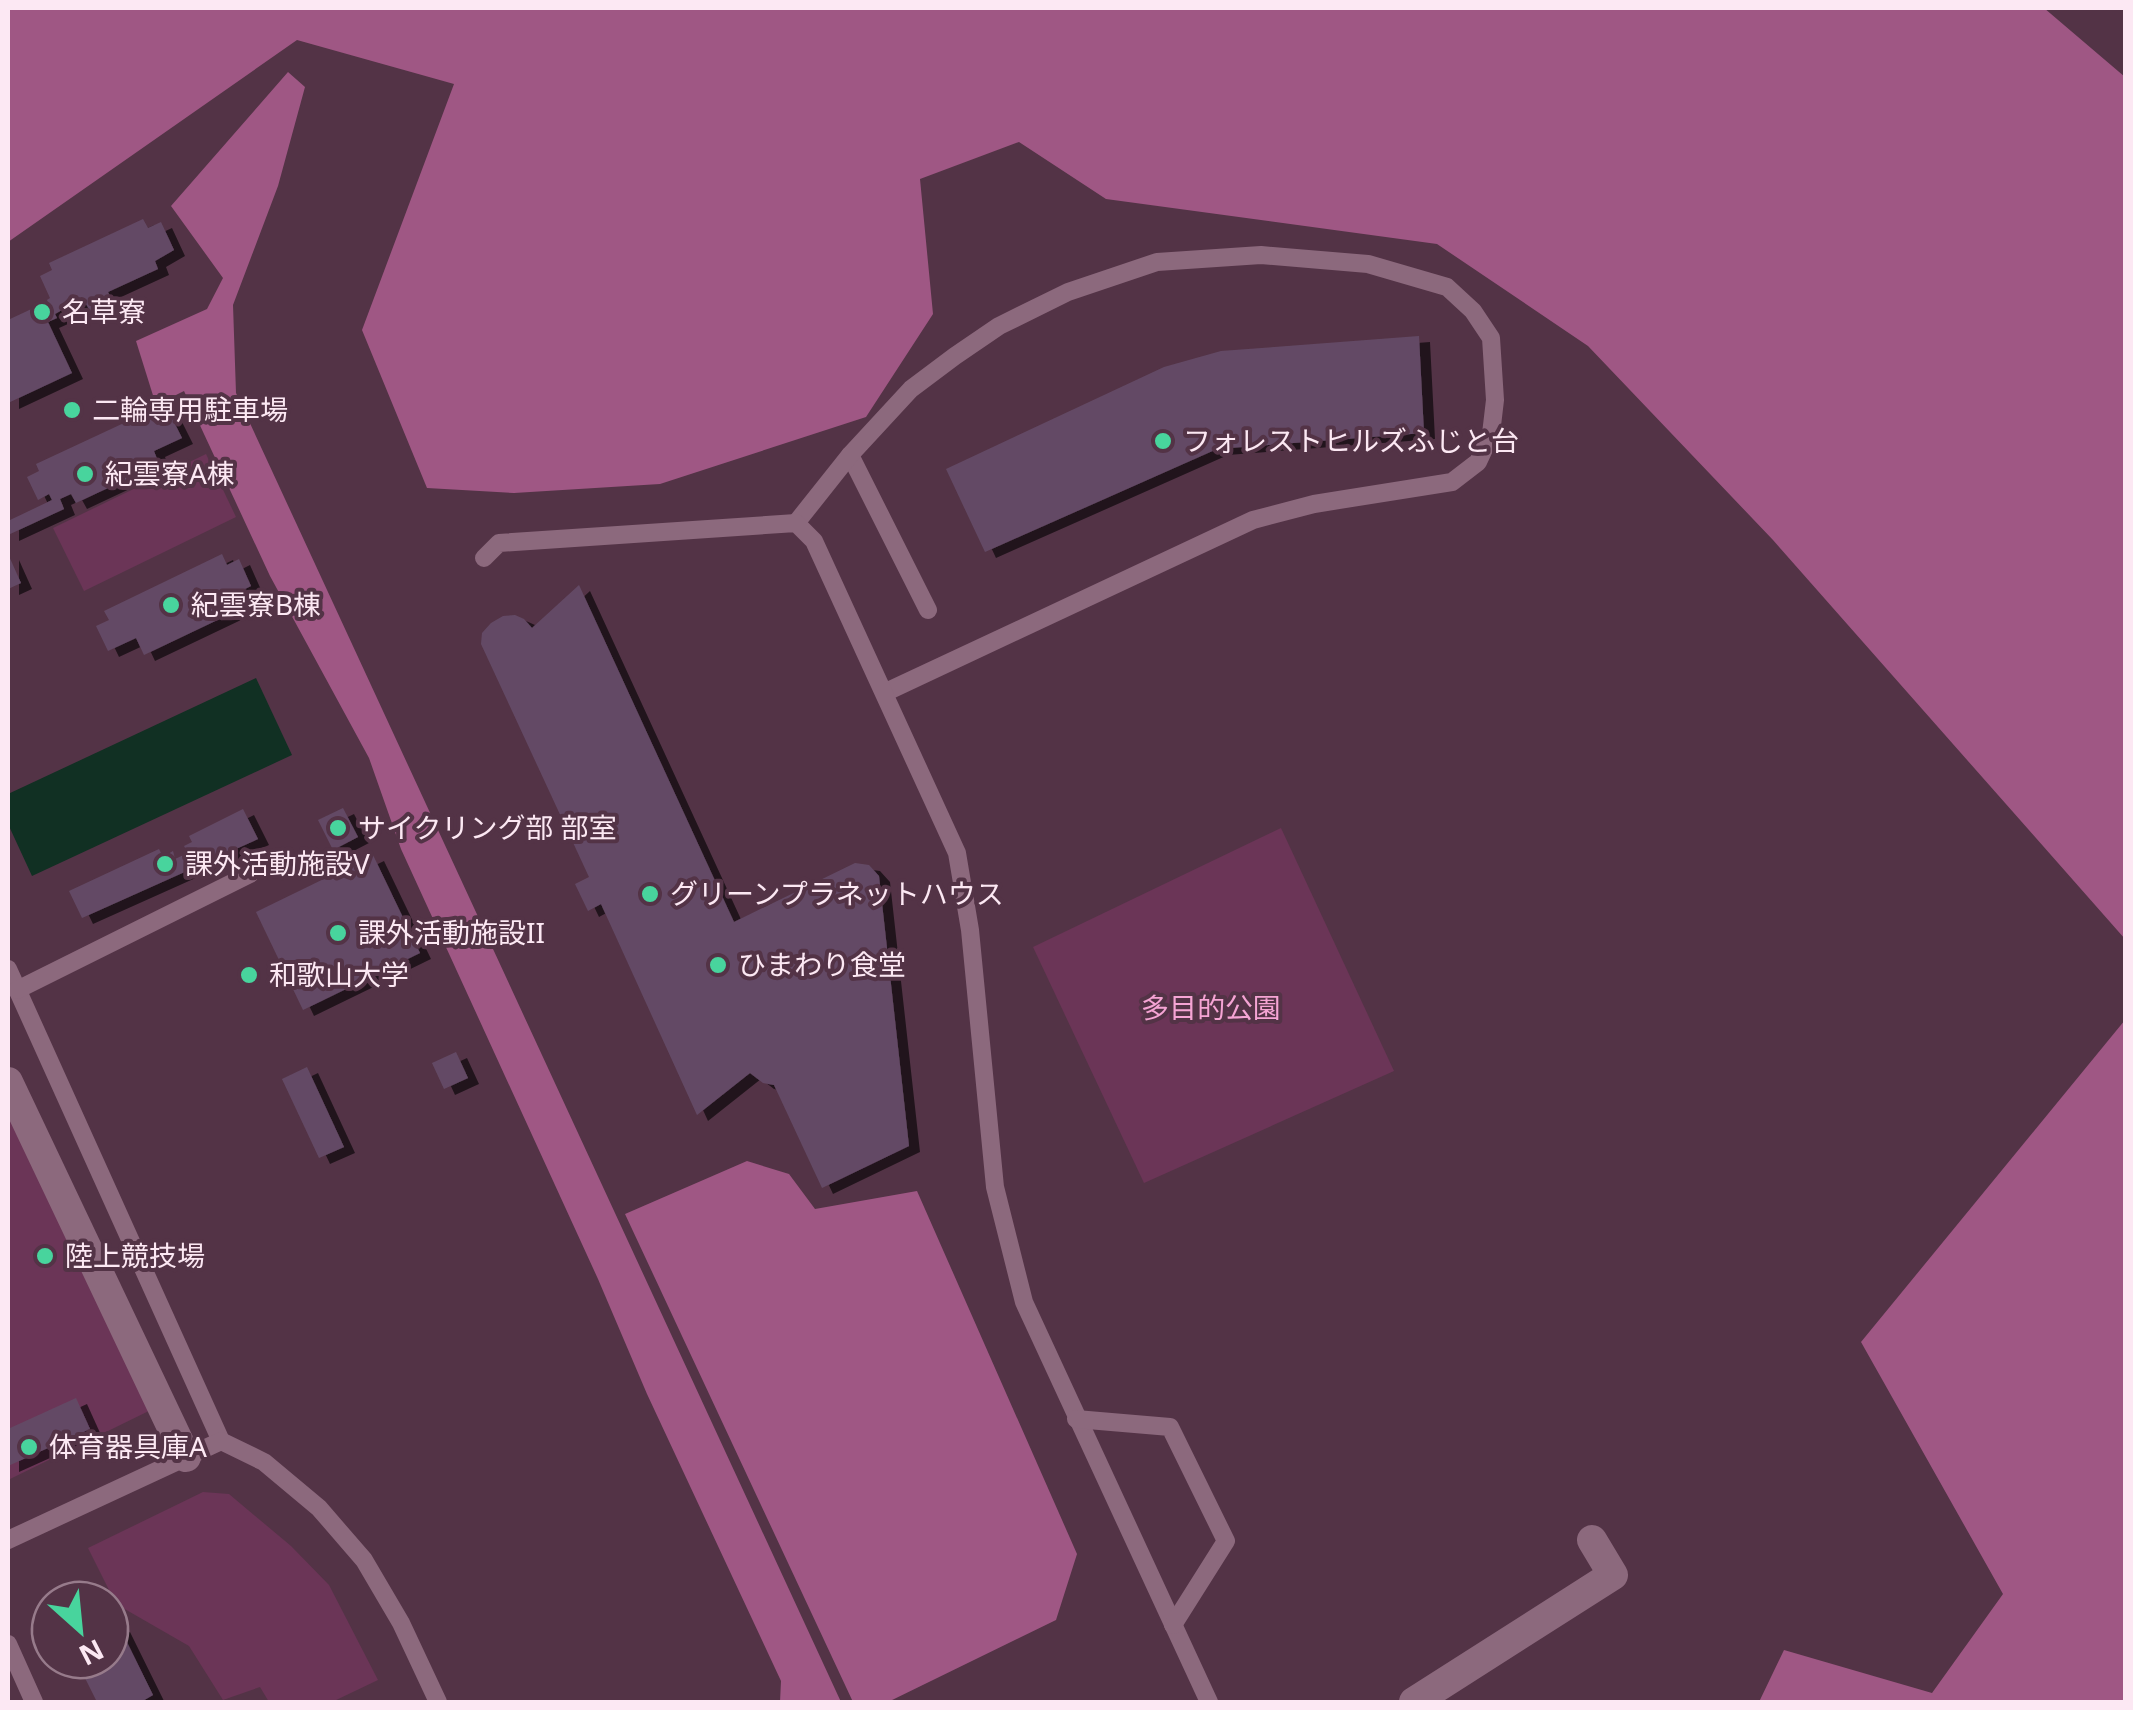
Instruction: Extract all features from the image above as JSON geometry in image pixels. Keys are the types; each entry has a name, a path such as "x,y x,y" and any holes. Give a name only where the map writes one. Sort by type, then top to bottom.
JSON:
{"street":[{"path":"8,1082 186,1458"},
{"path":"1414,1702 1612,1575 1592,1540"}],"lane":[{"path":"484,558 499,543 796,523 910,388 998,326 1068,292 1157,262 1261,256 1368,264 1447,288 1473,311 1491,338 1495,400 1491,434 1478,462 1452,482 1314,504 1253,520 886,692"},
{"path":"850,455 928,610"},
{"path":"796,523 814,541 957,853 970,930 995,1187 1024,1302 1209,1702"},
{"path":"17,990 250,874"},
{"path":"8,969 221,1441 264,1462 319,1508 364,1560 402,1623 438,1702"},
{"path":"1076,1418 1170,1427 1226,1541 1173,1625"},
{"path":"8,1540 221,1441"},
{"path":"8,1644 34,1702"}],"green space":[{"path":"206,454 236,517 84,591 53,528"},
{"name":"多目的公園","path":"1281,828 1394,1071 1144,1183 1033,947"},
{"name":"陸上競技場","path":"8,1107 159,1406 8,1480"},
{"path":"203,1492 229,1494 291,1546 329,1585 378,1680 332,1702 269,1702 260,1687 223,1700 189,1646 130,1612 130,1580 104,1580 88,1548"}],"shaded area":[{"path":"8,8 2044,8 2125,77 2125,939 1773,540 1588,346 1437,244 1106,199 1019,142 920,179 933,314 866,417 660,484 514,493 427,488 362,330 454,84 297,40 8,242"},
{"path":"288,72 305,87 278,186 233,305 236,393 841,1702 780,1702 781,1681 401,849 369,758 270,576 184,391 156,405 136,341 207,309 223,278 171,206"},
{"path":"256,678 292,755 32,876 8,824 8,794"},
{"path":"2125,1020 2125,1702 1759,1702 1784,1650 1932,1693 2003,1594 1861,1342"},
{"path":"747,1161 789,1174 815,1209 917,1191 1077,1554 1056,1620 888,1702 853,1702 625,1214"}],"building":[{"name":"名草寮","path":"143,219 148,228 161,222 174,250 155,261 158,269 108,292 114,304 93,316 86,304 55,314 57,318 48,322 72,373 8,403 8,320 40,305 41,309 49,305 50,298 40,276 52,270 49,263"},
{"name":"フォレストヒルズふじと台","path":"1419,336 1424,433 1217,449 985,552 946,469 1164,367 1221,351"},
{"name":"紀雲寮A棟","path":"154,409 157,417 169,412 182,438 154,451 159,464 76,503 71,494 60,499 64,509 8,535 8,521 52,500 49,494 38,500 27,477 39,471 36,464"},
{"path":"8,554 21,583 8,589"},
{"name":"紀雲寮B棟","path":"222,554 227,565 239,559 251,586 223,600 230,614 144,655 136,638 108,651 96,626 109,620 104,611"},
{"name":"グリーンプラネットハウス","path":"579,585 734,922 855,863 869,865 879,876 909,1146 822,1188 774,1085 763,1083 750,1073 697,1115 601,904 588,911 575,884 589,877 481,644 482,633 491,623 515,615 532,628"},
{"name":"サイクリング部 部室","path":"343,808 358,837 333,850 318,820"},
{"name":"課外活動施設V","path":"243,809 258,839 82,918 69,891 159,849 163,857 173,851 175,859 188,853 184,846 192,842 189,836"},
{"name":"課外活動施設II","path":"373,855 420,953 303,1010 256,912"},
{"path":"456,1052 468,1078 444,1089 432,1063"},
{"path":"307,1067 344,1147 319,1158 282,1079"},
{"name":"体育器具庫A","path":"76,1398 90,1429 8,1466 8,1429"},
{"path":"130,1648 153,1695 141,1702 97,1702 86,1680 130,1680"}],"place":[{"name":"名草寮","path":"42,312"},
{"name":"二輪専用駐車場","path":"72,410"},
{"name":"フォレストヒルズふじと台","path":"1163,441"},
{"name":"紀雲寮A棟","path":"85,474"},
{"name":"紀雲寮B棟","path":"171,605"},
{"name":"サイクリング部 部室","path":"338,828"},
{"name":"課外活動施設V","path":"165,864"},
{"name":"グリーンプラネットハウス","path":"650,894"},
{"name":"課外活動施設II","path":"338,933"},
{"name":"ひまわり食堂","path":"718,965"},
{"name":"和歌山大学","path":"249,975"},
{"name":"陸上競技場","path":"45,1256"},
{"name":"体育器具庫A","path":"29,1447"}]}
